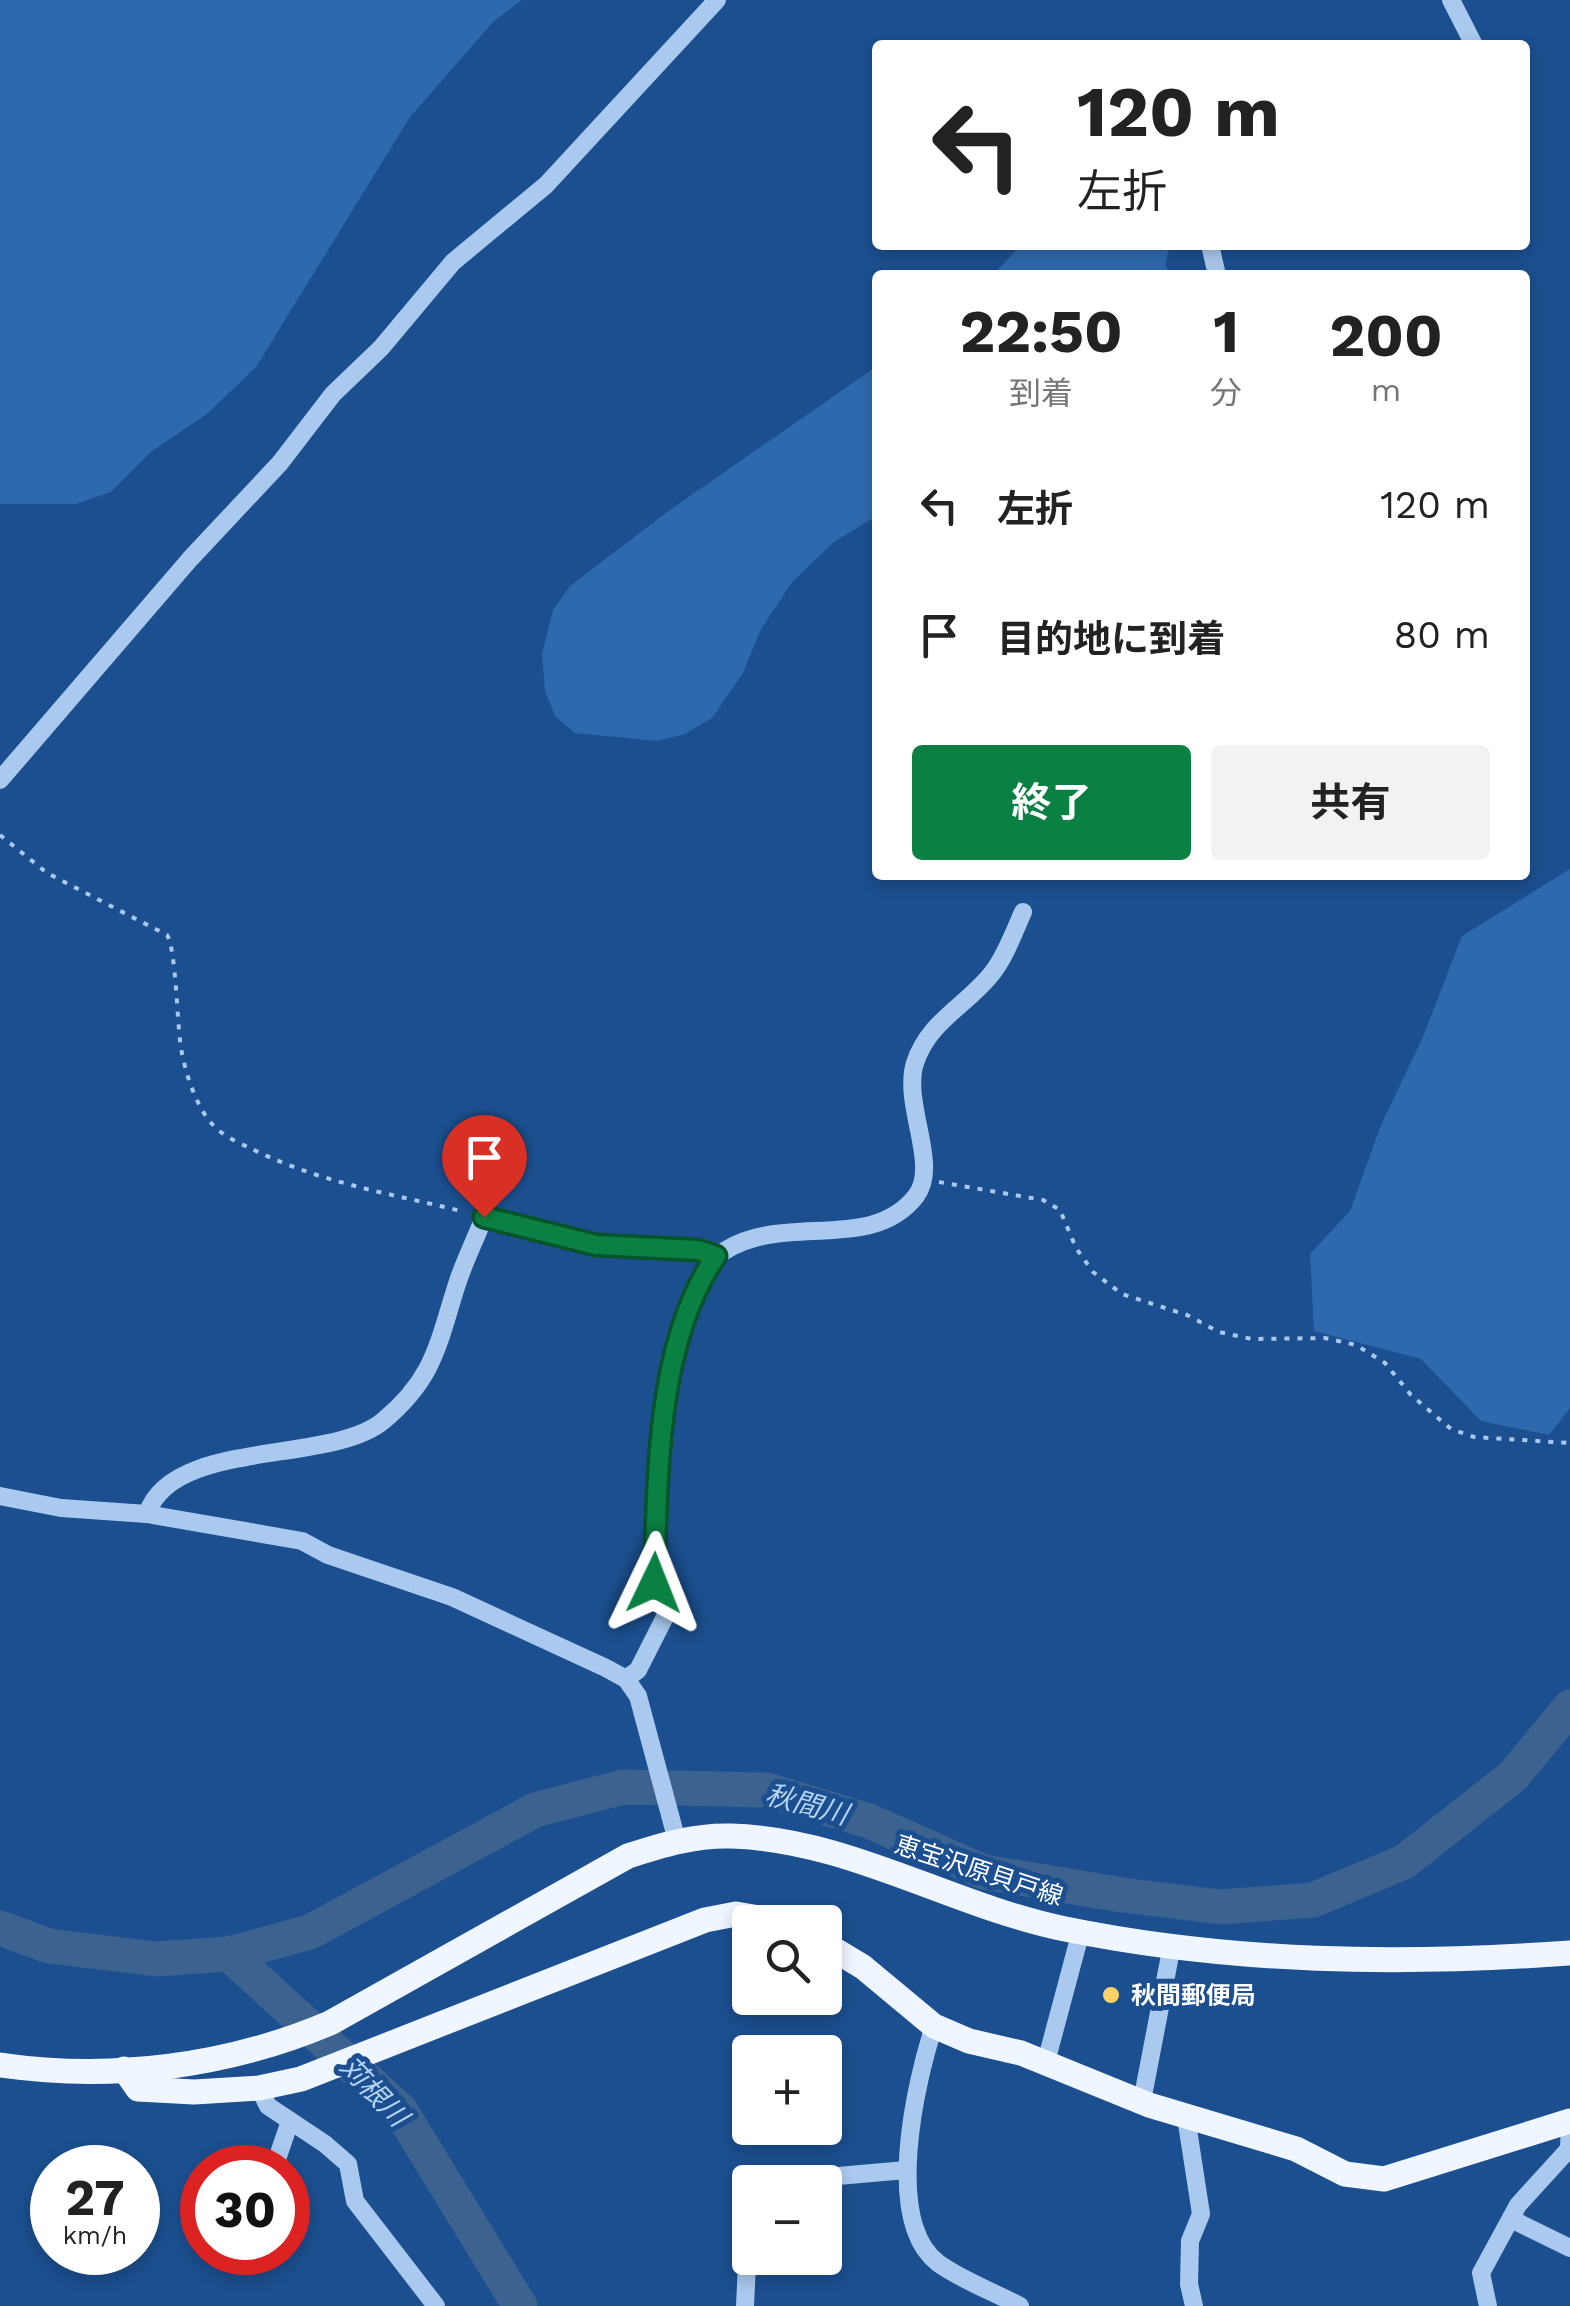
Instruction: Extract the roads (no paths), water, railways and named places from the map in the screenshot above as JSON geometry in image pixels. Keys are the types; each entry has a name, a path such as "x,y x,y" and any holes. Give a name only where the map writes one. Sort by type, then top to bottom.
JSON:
{"main road":[{"name":"恵宝沢原貝戸線","path":"0,2065 47,2072 198,2064 291,2040 330,2023 628,1856 677,1840 730,1836 795,1843 978,1904 1081,1932 1172,1945 1336,1962 1570,1953"},
{"name":"恵宝沢原貝戸線","path":"124,2070 138,2090 259,2088 332,2068 705,1920 732,1915"},
{"path":"842,1955 934,2026 969,2041 1046,2062 1142,2102 1296,2148 1345,2174 1384,2180 1570,2121"}],"street":[{"path":"0,780 453,262 546,185 716,0"},
{"path":"1451,0 1471,40"},
{"path":"626,1678 638,1670 668,1609 654,1583 664,1415 675,1358 694,1298 716,1256 749,1240 785,1232 879,1225 917,1196 924,1178 912,1101 915,1064 930,1032 993,972 1023,912"},
{"path":"147,1514 161,1492 201,1470 252,1454 351,1440 386,1418 418,1384 438,1352 458,1278 484,1217 596,1245 698,1250 716,1256"},
{"path":"0,1496 61,1508 147,1514 302,1541 328,1555 452,1597 626,1678 638,1696 677,1840"},
{"path":"1046,2062 1081,1932"},
{"path":"1142,2102 1172,1945"},
{"path":"934,2026 926,2050 906,2170 912,2216 925,2248 938,2262 1020,2306"},
{"path":"259,2088 268,2106 348,2164 355,2201 436,2306"},
{"path":"1186,2116 1201,2214 1190,2240 1194,2306"},
{"path":"282,2145 290,2121"},
{"path":"1488,2306 1481,2272 1518,2205 1569,2148 1570,2121"},
{"path":"842,2176 906,2170"},
{"path":"1512,2220 1570,2248"},
{"path":"745,2306 746,2275"}],"waterway":[{"name":"秋間川","path":"0,1928 49,1946 156,1959 229,1954 310,1932 535,1810 623,1787 767,1790 869,1821 984,1872 1122,1895 1221,1907 1313,1900 1404,1862 1513,1776 1570,1707"},
{"name":"苅根川","path":"229,1954 400,2110 520,2306"}],"place":[{"name":"秋間郵便局","path":"1111,1995"}]}
